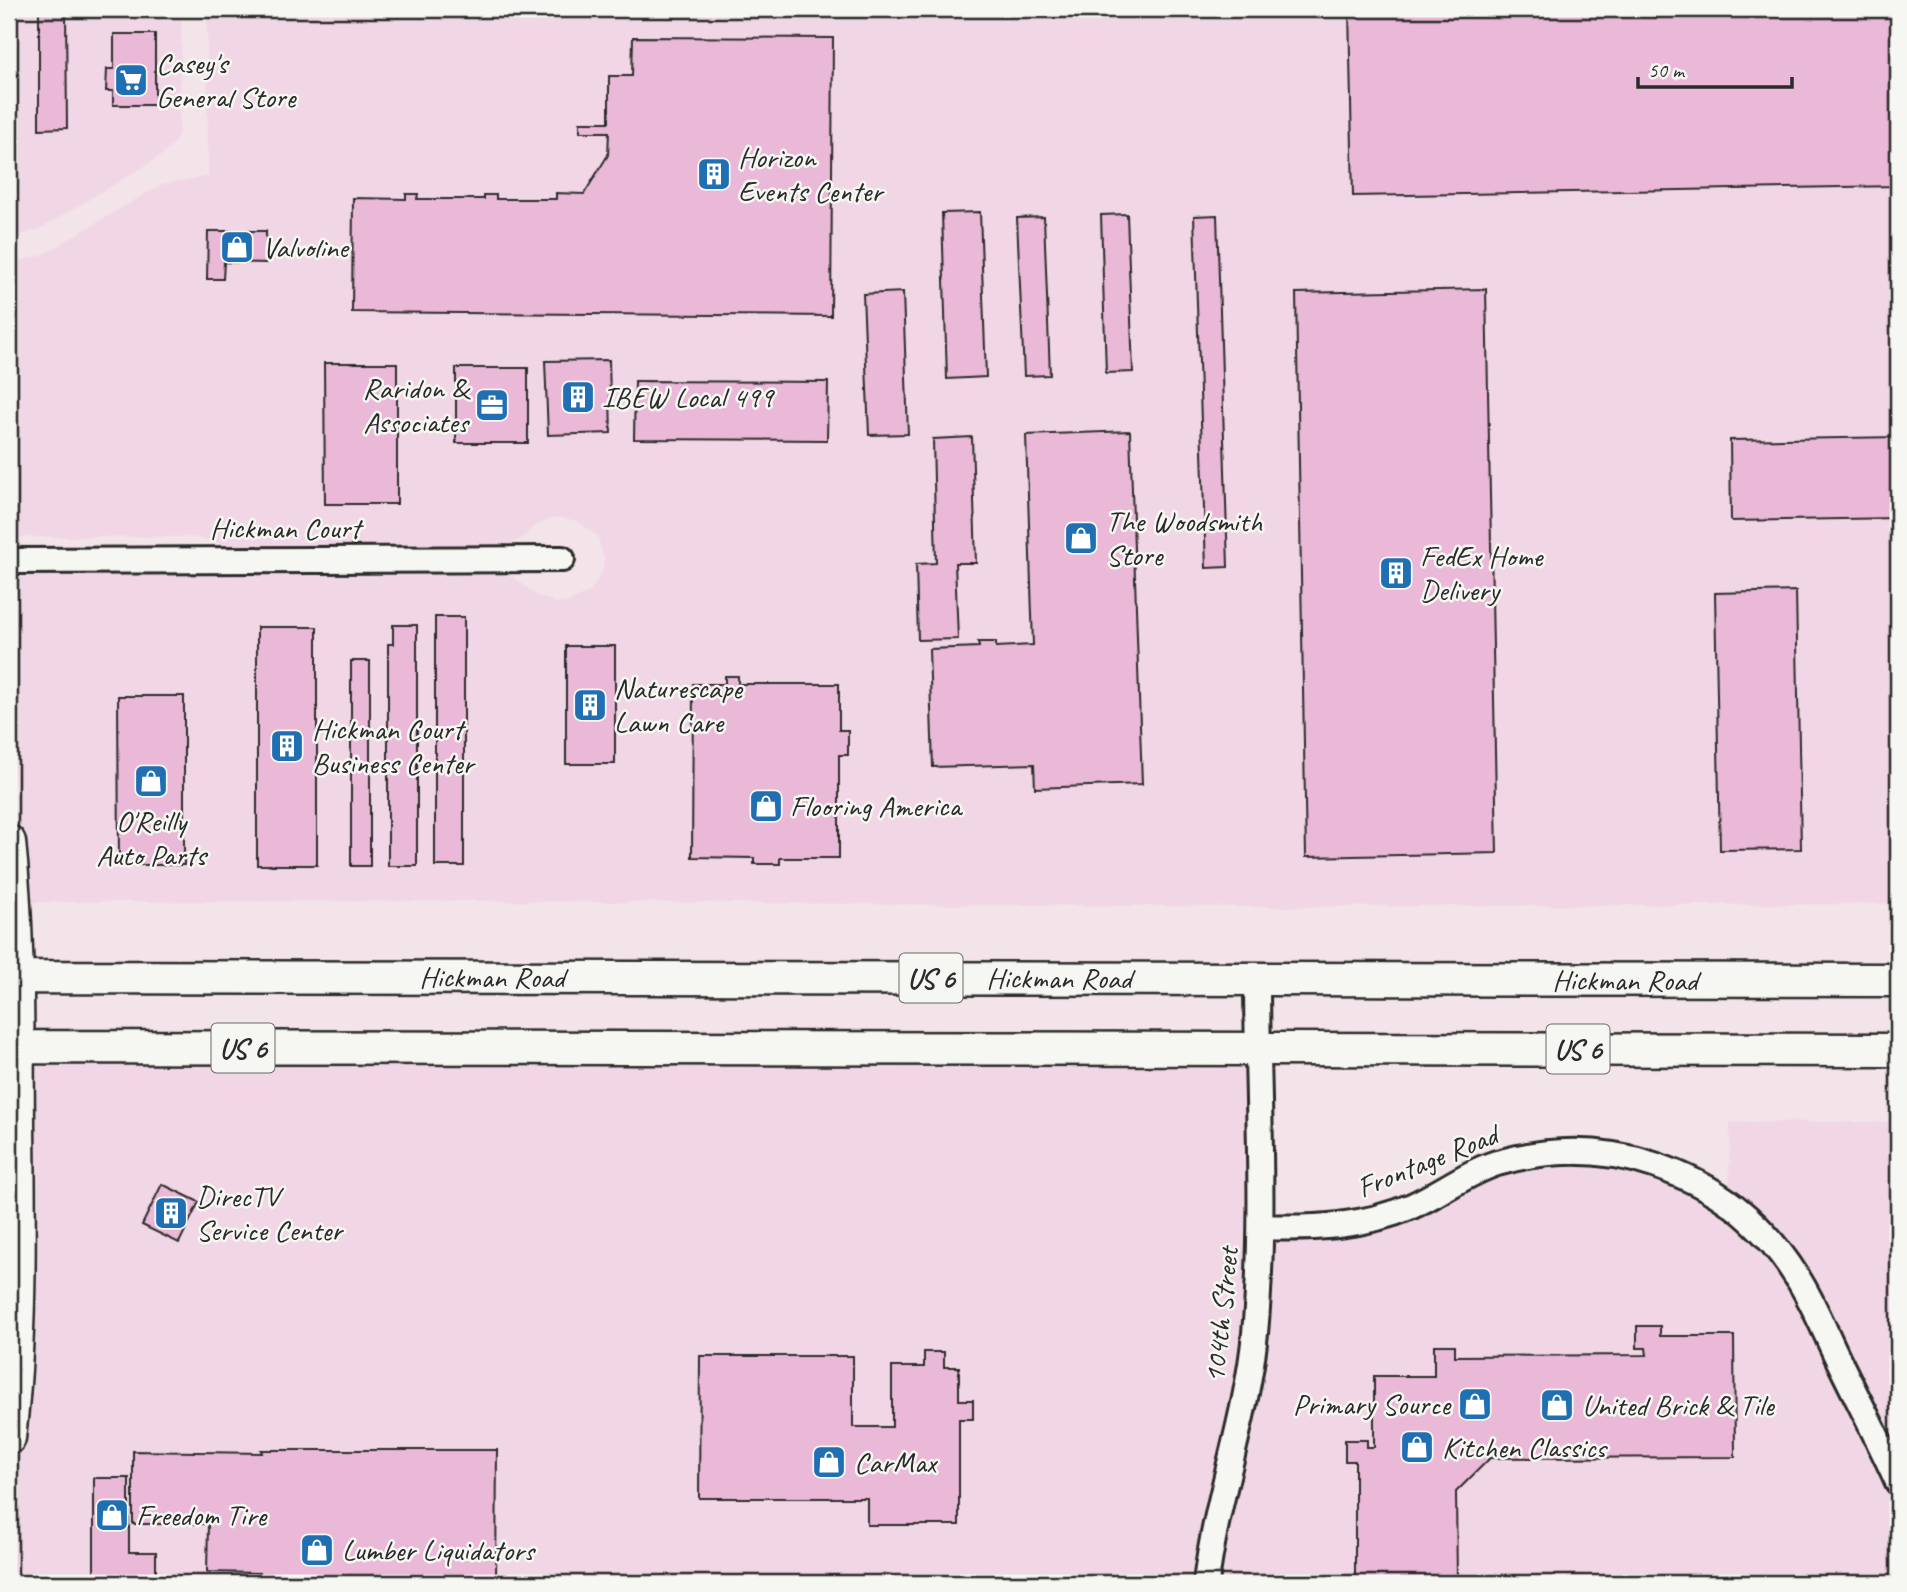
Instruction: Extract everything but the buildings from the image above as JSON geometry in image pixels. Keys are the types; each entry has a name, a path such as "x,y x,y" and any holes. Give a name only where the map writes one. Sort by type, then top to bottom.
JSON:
{"main road":[{"path":"9,842 15,902 13,1047 19,1278 9,1438"},
{"name":"Hickman Road","path":"13,977 1898,979"},
{"name":"US 6","path":"13,1047 1898,1050"}],"street":[{"name":"Hickman Court","path":"9,561 562,559"},
{"name":"104th Street","path":"1206,1583 1253,1348 1261,1227 1257,978"},
{"name":"Frontage Road","path":"1261,1227 1307,1229 1358,1223 1412,1206 1466,1175 1486,1167 1532,1155 1559,1152 1612,1154 1639,1160 1695,1180 1729,1200 1762,1232 1798,1277 1898,1482"}],"shaded area":[{"path":"9,9 182,9 179,134 173,144 162,155 38,230 9,238"},
{"path":"207,9 1898,9 1898,904 1256,907 477,901 27,902 9,713 9,578 19,575 504,575 513,576 536,595 557,603 569,602 591,591 603,570 604,558 597,536 577,521 555,517 535,526 521,539 507,545 228,545 193,537 9,537 9,263 40,256 162,184 208,176"},
{"path":"17,1047 1257,1049 1261,1227 1358,1223 1466,1175 1612,1154 1729,1200 1730,1122 1898,1122 1898,1583 9,1583 9,1438"}],"place":[{"name":"Casey's General Store","path":"131,80"},
{"name":"Horizon Events Center","path":"714,174"},
{"name":"Valvoline","path":"237,247"},
{"name":"IBEW Local 499","path":"578,397"},
{"name":"Raridon & Associates","path":"492,405"},
{"name":"The Woodsmith Store","path":"1081,538"},
{"name":"FedEx Home Delivery","path":"1396,573"},
{"name":"Naturescape Lawn Care","path":"590,705"},
{"name":"Hickman Court Business Center","path":"287,746"},
{"name":"O'Reilly Auto Parts","path":"151,781"},
{"name":"Flooring America","path":"766,806"},
{"name":"DirecTV Service Center","path":"171,1213"},
{"name":"Primary Source","path":"1475,1404"},
{"name":"United Brick & Tile","path":"1557,1405"},
{"name":"Kitchen Classics","path":"1417,1447"},
{"name":"CarMax","path":"829,1462"},
{"name":"Freedom Tire","path":"112,1515"},
{"name":"Lumber Liquidators","path":"317,1550"}]}
